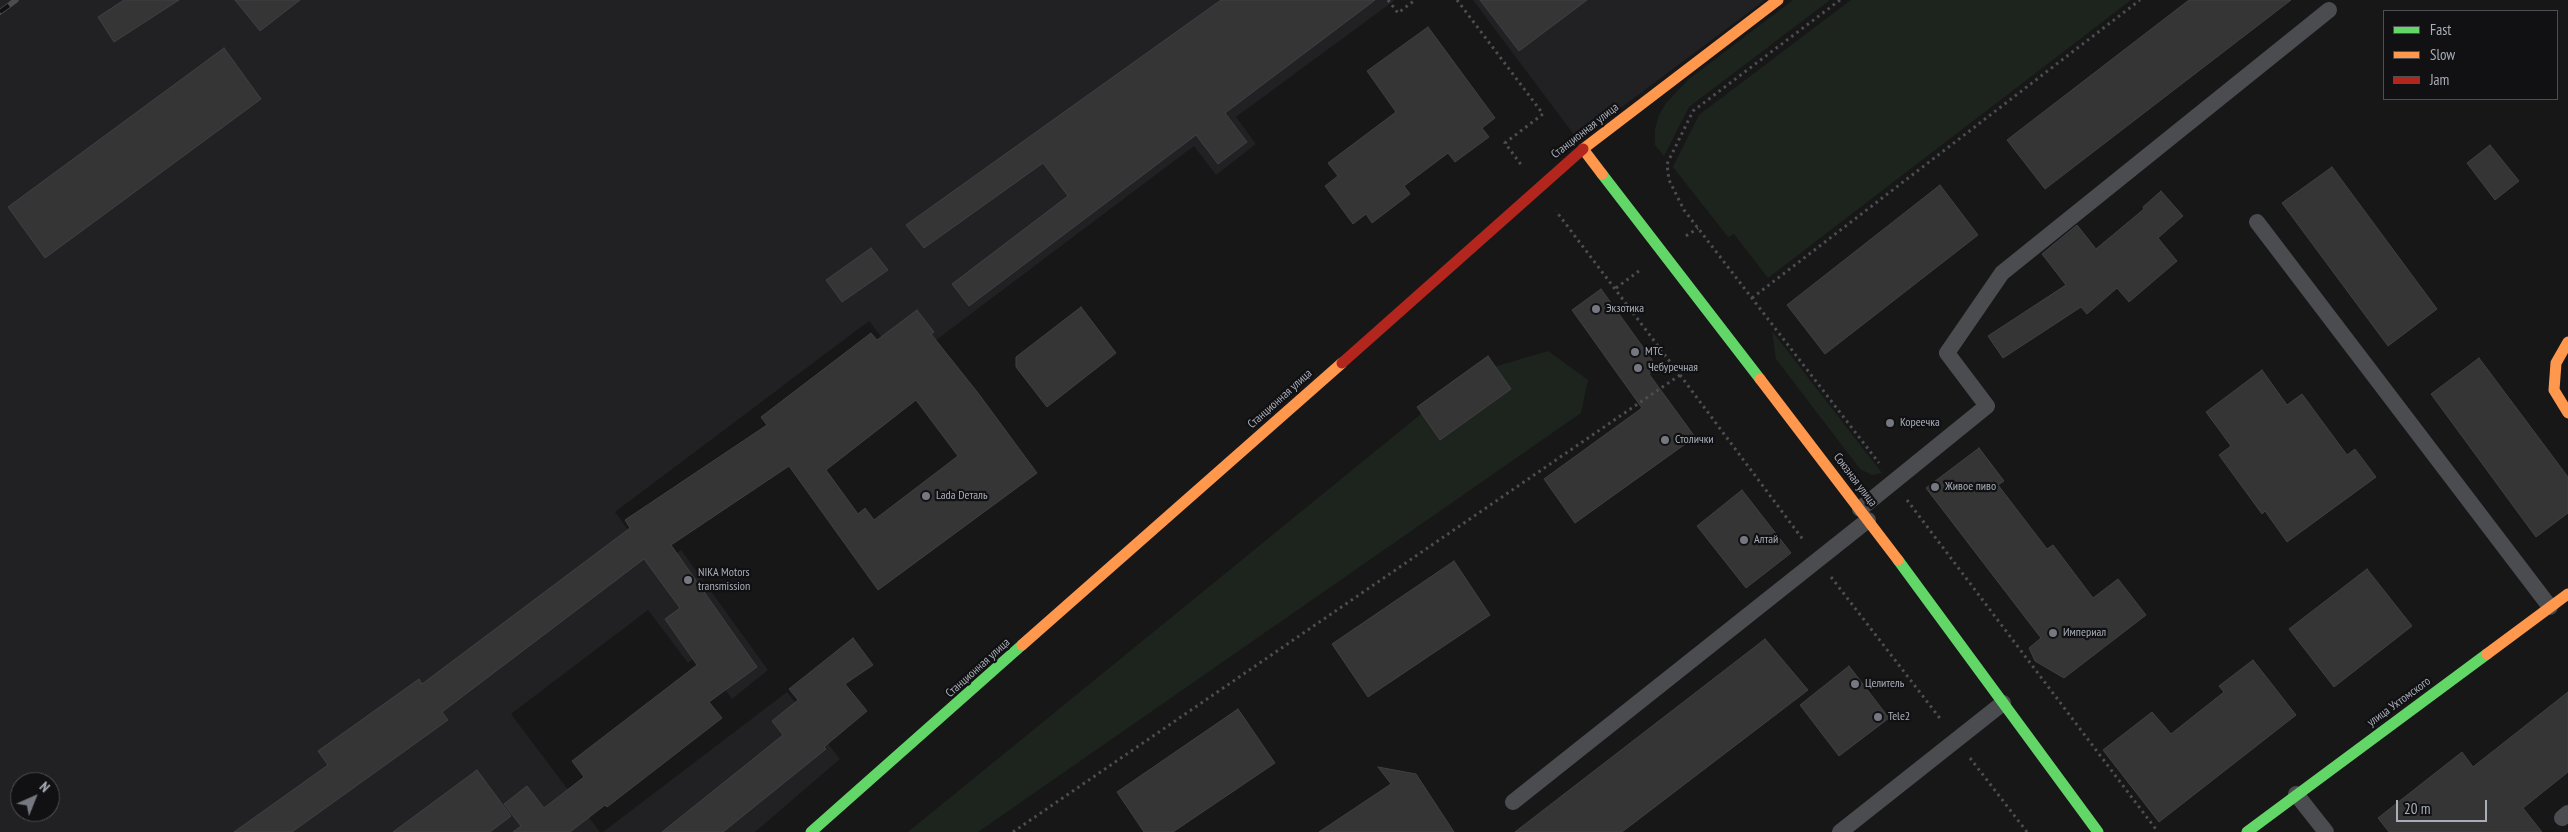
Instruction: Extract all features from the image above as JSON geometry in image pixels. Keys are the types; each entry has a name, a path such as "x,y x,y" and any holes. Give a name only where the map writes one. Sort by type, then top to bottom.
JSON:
{"main road":[{"name":"Станционная улица","path":"811,832 983,682 1537,187 1583,149 1778,0"},
{"name":"Союзная улица","path":"1583,149 1864,514 2098,832"},
{"path":"2568,342 2556,363 2554,390 2568,413"},
{"name":"улица Ухтомского","path":"2247,832 2568,594"}],"lane":[{"path":"1513,802 1818,560 1894,482 1987,406 1947,353 2002,273 2330,10"},
{"path":"2257,222 2550,607"},
{"path":"1840,832 2003,703"},
{"path":"2296,794 2326,832"}],"path":[{"path":"1388,0 1398,13 1415,0"},
{"path":"1457,0 1543,114 1505,143 1818,560 2027,832"},
{"path":"1840,0 1694,111 1667,164 1669,180 1684,210 1894,482 2158,832"},
{"path":"1752,298 2140,0"},
{"path":"1013,832 1680,375"}],"shaded area":[{"path":"0,0 1395,0 1236,117 1256,144 1216,175 1194,146 903,365 869,321 615,512 656,568 681,550 768,670 732,699 699,654 688,663 648,610 511,714 600,832 0,832"},
{"path":"1473,0 1765,0 1578,140"},
{"path":"1793,0 1830,0 1689,107 1664,156 1655,145 1655,129 1659,115 1666,103 1689,79"},
{"path":"1851,0 2131,0 1768,278 1734,234 1728,237 1673,167 1699,115"},
{"path":"1772,331 1882,473 1872,475 1860,469 1776,359"},
{"path":"1548,351 1588,380 1581,413 978,832 908,832 1470,374"},
{"path":"787,692 840,759 755,832 603,832"}],"building":[{"path":"124,0 179,0 114,42 98,17"},
{"path":"235,0 300,0 260,31"},
{"path":"1221,0 1375,0 1225,113 1247,142 1218,164 1196,135 969,306 952,284 1068,196 1043,163 924,248 906,225"},
{"path":"1480,0 1587,0 1519,51"},
{"path":"2189,0 2291,0 2045,189 2007,140"},
{"path":"1428,27 1495,118 1482,128 1489,137 1455,162 1448,153 1404,186 1410,194 1372,223 1366,214 1353,224 1325,186 1338,176 1328,163 1396,112 1367,71"},
{"path":"224,48 261,99 45,258 8,207"},
{"path":"2490,145 2519,181 2495,200 2467,163"},
{"path":"2332,167 2437,309 2388,346 2282,203"},
{"path":"1940,185 1978,235 1825,354 1787,305"},
{"path":"2161,191 2183,216 2158,238 2177,261 2129,302 2117,288 2087,314 2081,307 2003,358 1988,336 2066,285 2042,254 2077,225 2096,249 2144,209 2143,207"},
{"path":"871,248 888,270 842,302 826,280"},
{"path":"1601,289 1658,368 1649,374 1695,437 1575,523 1544,479 1642,408 1572,310"},
{"path":"1081,307 1116,353 1047,407 1016,367 1016,357"},
{"path":"917,310 934,332 931,334 978,393 1037,473 878,590 789,466 671,545 757,667 709,702 722,718 607,807 605,805 570,832 513,832 521,826 504,804 527,786 544,808 584,777 572,761 697,665 665,619 680,608 644,559 442,712 448,720 292,832 234,832 328,765 318,751 419,679 422,684 630,528 625,520 767,425 761,417 871,333 877,340","holes":["916,400 958,456 874,520 865,508 858,514 826,470"]},
{"path":"1488,356 1511,389 1440,440 1417,407"},
{"path":"2479,358 2568,477 2568,513 2536,537 2431,394"},
{"path":"2262,370 2287,405 2302,394 2347,455 2355,449 2376,477 2287,542 2265,511 2262,514 2219,455 2231,446 2206,412"},
{"path":"1979,448 2004,481 1998,485 2047,549 2053,545 2093,598 2118,579 2146,615 2064,678 2035,661 2029,648 2041,638 1926,488"},
{"name":"Алтай","path":"1742,490 1791,553 1746,588 1697,526"},
{"path":"1454,561 1490,615 1368,697 1332,644"},
{"path":"2367,569 2412,626 2334,687 2289,629"},
{"path":"853,638 873,665 845,684 867,711 824,747 826,749 723,832 662,832 783,735 772,721 798,700 789,689"},
{"path":"1765,639 1808,690 1622,832 1515,832"},
{"path":"2253,660 2296,715 2159,822 2103,750 2152,712 2171,734 2224,692 2219,686"},
{"path":"1849,666 1889,718 1839,756 1800,705"},
{"path":"2568,692 2568,772 2523,808 2542,832 2389,832 2378,818 2462,752 2473,767"},
{"path":"1238,709 1275,763 1173,832 1144,832 1117,792"},
{"path":"1378,767 1416,774 1454,832 1319,832 1391,784"},
{"path":"477,770 511,816 490,832 393,832"}],"railway":[{"path":"0,12 16,0"}],"traffic: fast":[{"path":"1602,174 1760,379"},
{"path":"1898,560 2098,832"},
{"path":"811,832 1022,645"},
{"path":"2247,832 2487,654"}],"traffic: slow":[{"path":"1602,174 1583,149 1778,0"},
{"path":"2568,342 2556,363 2554,390 2568,413"},
{"path":"1022,645 1342,363"},
{"path":"1760,379 1898,560"},
{"path":"2487,654 2568,594"}],"traffic: jam":[{"path":"1342,363 1583,149"}],"place":[{"name":"Экзотика","path":"1596,309"},
{"name":"МТС","path":"1635,352"},
{"name":"Чебуречная","path":"1638,368"},
{"name":"Кореечка","path":"1890,423"},
{"name":"Столички","path":"1665,440"},
{"name":"Живое пиво","path":"1935,487"},
{"name":"Lada Dеталь","path":"926,496"},
{"name":"Алтай","path":"1744,540"},
{"name":"NIKA Motors transmission","path":"688,580"},
{"name":"Империал","path":"2053,633"},
{"name":"Целитель","path":"1855,684"},
{"name":"Tele2","path":"1878,717"}]}
